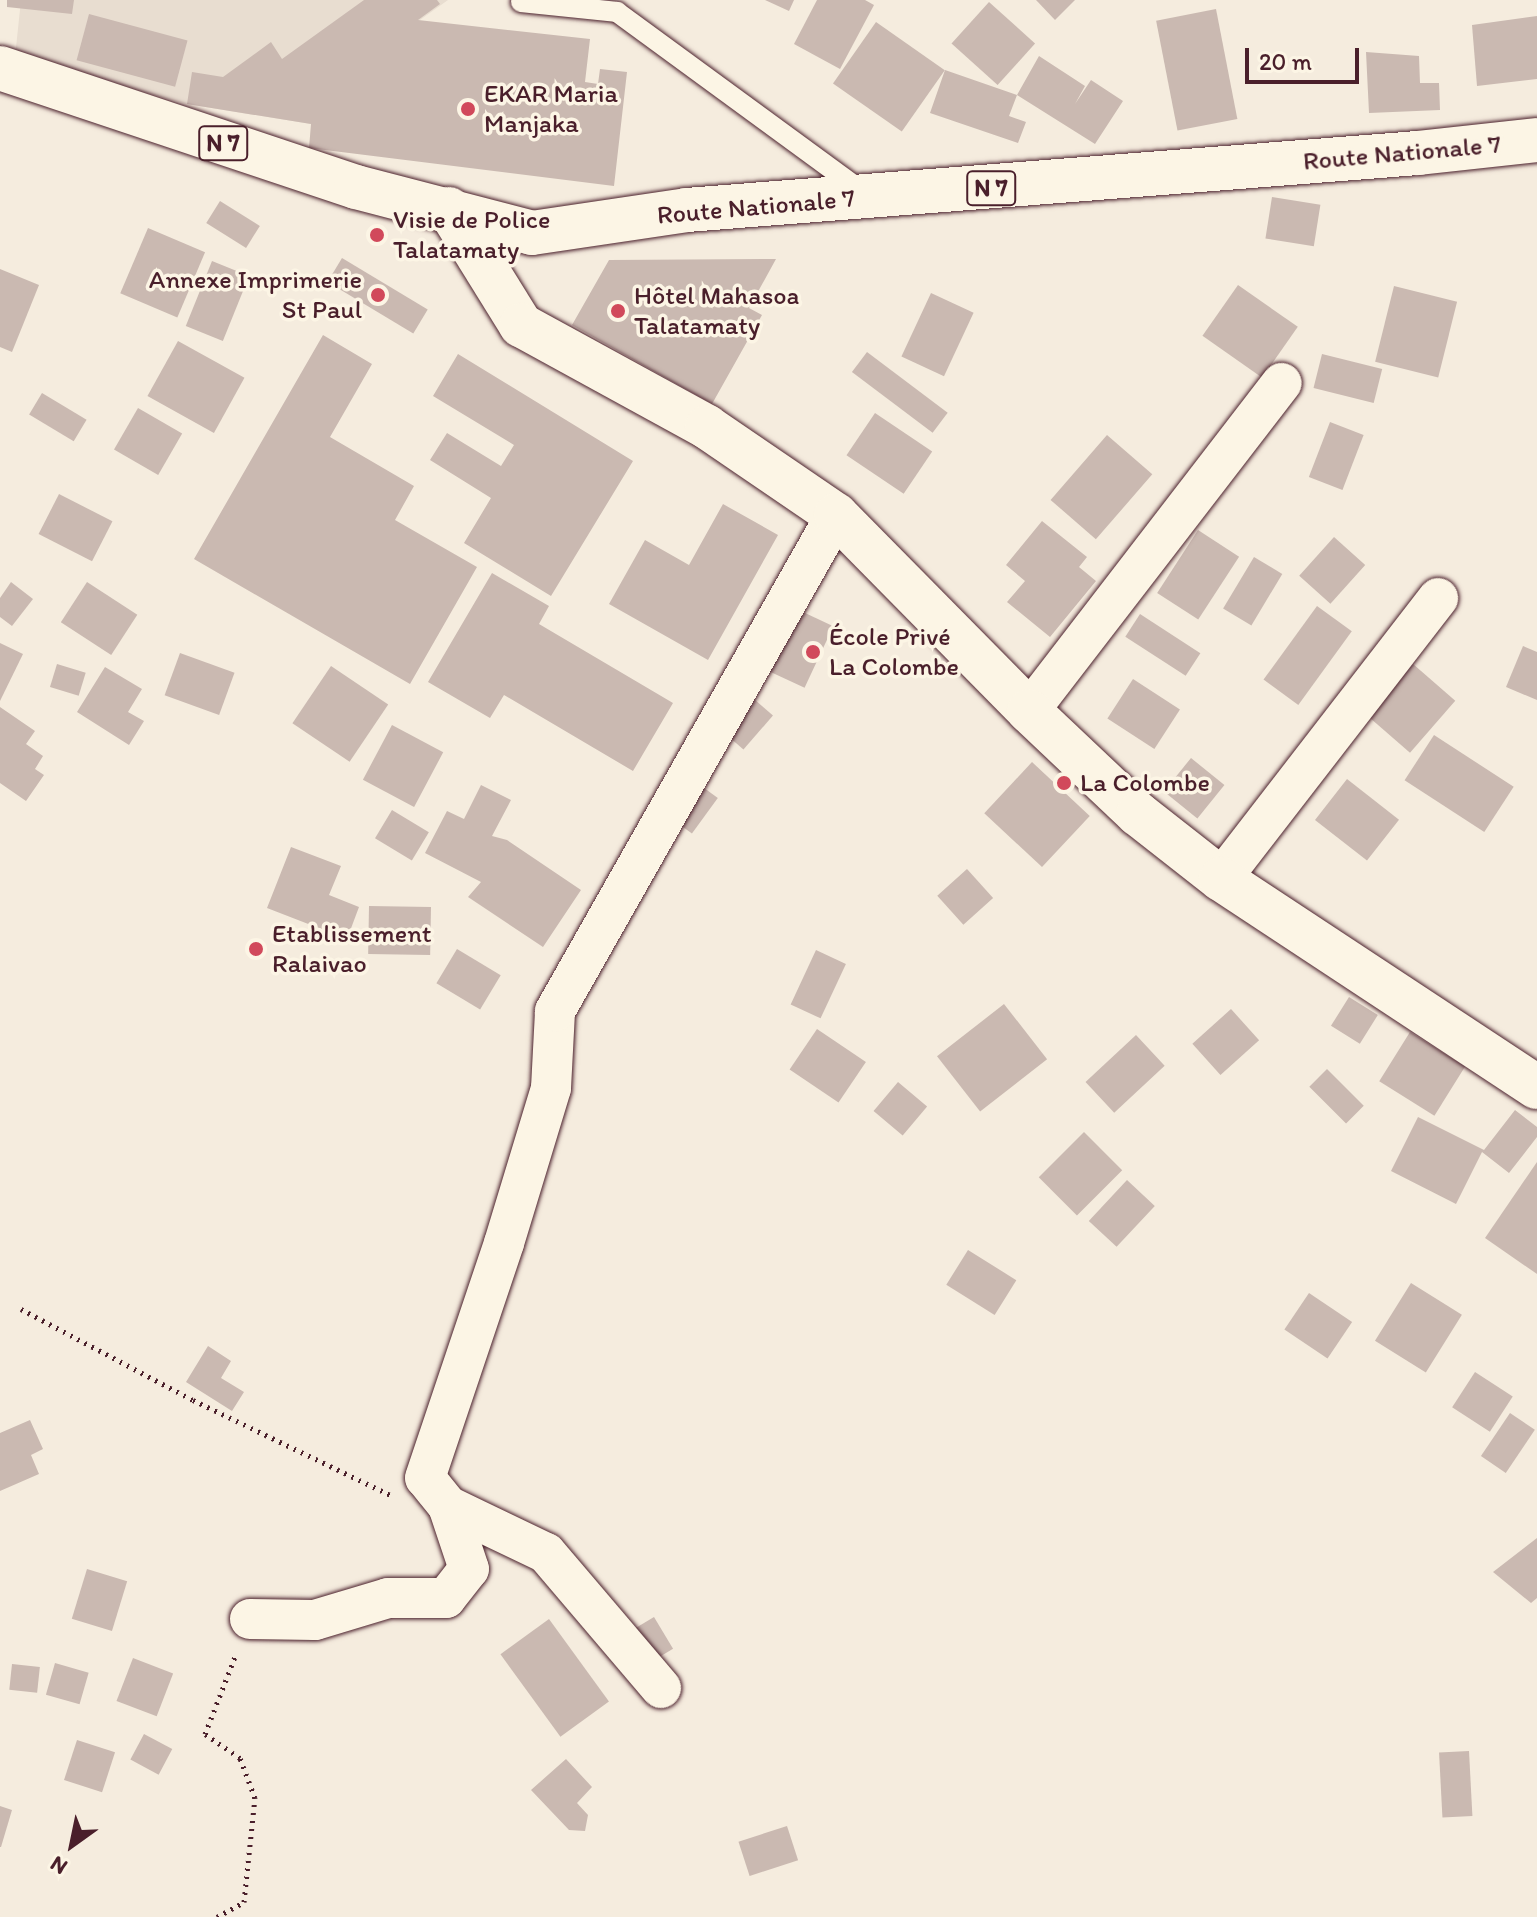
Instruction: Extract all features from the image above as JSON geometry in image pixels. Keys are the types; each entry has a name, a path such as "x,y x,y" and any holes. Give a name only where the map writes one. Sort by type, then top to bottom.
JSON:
{"main road":[{"name":"Route Nationale 7","path":"0,68 356,187 532,233 687,210 872,198 1418,153 1537,140"},
{"path":"449,209 521,325 707,427 836,515 1029,711 1138,814 1221,879 1537,1087"}],"street":[{"path":"1029,711 1282,383"},
{"path":"250,1619 315,1620 388,1598 446,1598 469,1569 436,1492 504,1243 551,1088 555,1011 836,515"},
{"path":"1221,879 1438,598"},
{"path":"436,1492 546,1553 661,1688"}],"lane":[{"path":"521,2 617,12 872,198"}],"path":[{"path":"21,1309 193,1400 395,1497 436,1492"},
{"path":"217,1917 244,1902 255,1798 240,1758 205,1734 250,1619"}],"shaded area":[{"path":"21,0 448,0 316,94 311,124 187,104 15,57"}],"building":[{"path":"7,0 74,0 72,14 7,7"},
{"name":"EKAR Maria Manjaka","path":"364,0 437,0 440,4 418,20 590,39 585,82 598,84 600,69 627,72 614,186 309,148 311,124 187,104 192,72 223,77 271,42 282,59"},
{"path":"765,0 794,0 789,11"},
{"path":"817,0 865,0 874,5 840,69 794,44"},
{"path":"1036,0 1075,0 1055,20"},
{"path":"989,2 1035,43 998,85 952,44"},
{"path":"1216,9 1237,119 1177,131 1156,21"},
{"path":"89,14 188,40 175,87 77,60"},
{"path":"1537,16 1537,79 1477,86 1472,25"},
{"path":"876,22 945,70 902,132 833,83"},
{"path":"1366,52 1419,56 1420,83 1439,83 1440,110 1369,113"},
{"path":"1039,56 1085,86 1075,104 1091,80 1123,101 1095,144 1017,95"},
{"path":"945,70 1017,95 1009,116 1026,122 1018,143 930,113"},
{"path":"1272,197 1320,205 1314,246 1265,238"},
{"path":"220,201 260,226 246,248 206,223"},
{"path":"148,228 205,252 177,318 120,293"},
{"name":"Annexe Imprimerie St Paul","path":"342,258 428,310 413,334 328,282"},
{"path":"776,259 749,308 762,315 712,404 572,325 609,260"},
{"path":"212,261 249,276 223,341 186,326"},
{"path":"0,269 39,285 12,352 0,347"},
{"path":"1238,285 1298,327 1262,378 1202,336"},
{"path":"1394,286 1457,302 1438,377 1375,362"},
{"path":"931,293 974,313 944,376 901,356"},
{"path":"323,335 372,364 330,437 414,486 395,520 477,567 410,684 194,559"},
{"path":"178,341 244,378 214,433 147,396"},
{"path":"867,352 948,413 933,433 852,372"},
{"path":"458,354 633,461 551,596 464,543 491,498 430,460 447,433 501,466 514,445 433,396"},
{"path":"1322,354 1382,369 1374,403 1314,388"},
{"path":"42,393 87,420 74,441 29,414"},
{"path":"138,408 182,434 158,475 114,450"},
{"path":"875,413 932,452 904,494 846,455"},
{"path":"1330,422 1364,435 1342,490 1309,477"},
{"path":"1107,435 1152,474 1096,539 1051,500"},
{"path":"59,494 112,521 92,561 39,534"},
{"path":"723,504 778,535 708,660 609,604 645,540 689,565"},
{"path":"1042,521 1087,557 1079,567 1096,581 1050,637 1007,602 1025,581 1006,565"},
{"path":"1198,530 1239,557 1198,620 1157,593"},
{"path":"1334,537 1365,565 1330,604 1299,576"},
{"path":"1254,557 1282,574 1251,625 1223,608"},
{"path":"492,573 549,606 539,624 673,703 633,771 504,695 490,718 428,682"},
{"path":"11,582 33,599 12,626 0,617 0,598"},
{"path":"87,582 137,615 111,655 61,622"},
{"path":"788,605 833,626 805,688 759,667"},
{"path":"1317,606 1352,631 1298,705 1264,680"},
{"path":"1140,614 1200,653 1186,676 1125,637"},
{"path":"0,643 23,654 0,701"},
{"path":"1523,646 1537,652 1537,700 1506,687"},
{"path":"180,653 235,673 219,715 165,695"},
{"path":"57,664 86,673 79,696 50,687"},
{"path":"1413,664 1455,701 1410,753 1368,716"},
{"path":"331,666 388,705 350,762 292,723"},
{"path":"105,667 142,689 128,712 144,721 129,745 77,712"},
{"path":"1133,679 1180,709 1154,749 1107,718"},
{"path":"739,686 773,716 743,749 709,720"},
{"path":"0,707 35,731 26,744 43,756 35,769 44,775 26,801 0,783"},
{"path":"392,725 443,752 414,807 363,780"},
{"path":"1434,735 1514,787 1484,832 1405,780"},
{"path":"1191,758 1224,785 1197,818 1164,791"},
{"path":"1032,762 1090,816 1042,867 984,813"},
{"path":"1347,779 1399,820 1367,861 1315,820"},
{"path":"481,785 511,800 492,836 507,840 581,890 543,947 468,897 481,882 425,853 447,811 464,819"},
{"path":"700,785 718,798 692,834 674,821"},
{"path":"392,810 429,832 412,860 375,838"},
{"path":"291,847 341,866 329,895 359,907 347,939 267,908"},
{"path":"967,869 993,898 963,925 937,896"},
{"path":"369,906 431,907 430,955 368,954"},
{"path":"457,949 501,975 480,1010 436,983"},
{"path":"816,950 846,964 821,1018 791,1004"},
{"path":"1349,997 1378,1015 1360,1044 1331,1026"},
{"path":"1004,1004 1047,1059 980,1111 937,1056"},
{"path":"1231,1009 1259,1040 1220,1075 1192,1044"},
{"path":"817,1029 866,1062 839,1103 790,1070"},
{"path":"1410,1032 1465,1066 1434,1116 1379,1081"},
{"path":"1136,1035 1165,1066 1114,1113 1086,1082"},
{"path":"1327,1069 1364,1106 1346,1123 1309,1087"},
{"path":"898,1082 927,1106 903,1136 874,1111"},
{"path":"1515,1110 1537,1127 1537,1137 1509,1173 1482,1152 1456,1204 1391,1171 1418,1117 1484,1150"},
{"path":"1084,1132 1122,1170 1077,1215 1039,1177"},
{"path":"1537,1162 1537,1274 1485,1238"},
{"path":"1127,1180 1155,1206 1117,1247 1089,1221"},
{"path":"968,1250 1016,1280 995,1315 946,1285"},
{"path":"1411,1283 1462,1315 1426,1372 1375,1341"},
{"path":"1309,1293 1352,1322 1328,1359 1284,1329"},
{"path":"208,1346 231,1361 221,1378 244,1392 232,1411 186,1382"},
{"path":"1475,1372 1513,1397 1490,1432 1452,1407"},
{"path":"1510,1413 1535,1430 1506,1473 1481,1456"},
{"path":"30,1420 43,1449 31,1455 39,1474 0,1491 0,1433"},
{"path":"1537,1538 1537,1598 1531,1603 1493,1572"},
{"path":"87,1569 127,1581 112,1631 72,1619"},
{"path":"654,1617 673,1649 641,1668 622,1636"},
{"path":"549,1619 609,1702 560,1737 500,1654"},
{"path":"133,1658 173,1673 157,1716 117,1701"},
{"path":"55,1663 89,1673 80,1704 46,1695"},
{"path":"12,1664 40,1667 37,1693 9,1690"},
{"path":"144,1734 172,1749 159,1775 130,1760"},
{"path":"77,1740 115,1752 102,1792 64,1780"},
{"path":"1469,1751 1472,1816 1442,1817 1439,1753"},
{"path":"566,1759 592,1787 577,1803 588,1815 585,1831 569,1830 531,1790"},
{"path":"0,1806 12,1810 1,1847 0,1847"},
{"path":"787,1826 798,1860 750,1876 738,1842"}],"place":[{"name":"EKAR Maria Manjaka","path":"468,109"},
{"name":"Visie de Police Talatamaty","path":"377,235"},
{"name":"Annexe Imprimerie St Paul","path":"378,295"},
{"name":"Hôtel Mahasoa Talatamaty","path":"618,311"},
{"name":"École Privé La Colombe","path":"813,652"},
{"name":"La Colombe","path":"1064,783"},
{"name":"Etablissement Ralaivao","path":"256,949"}]}
